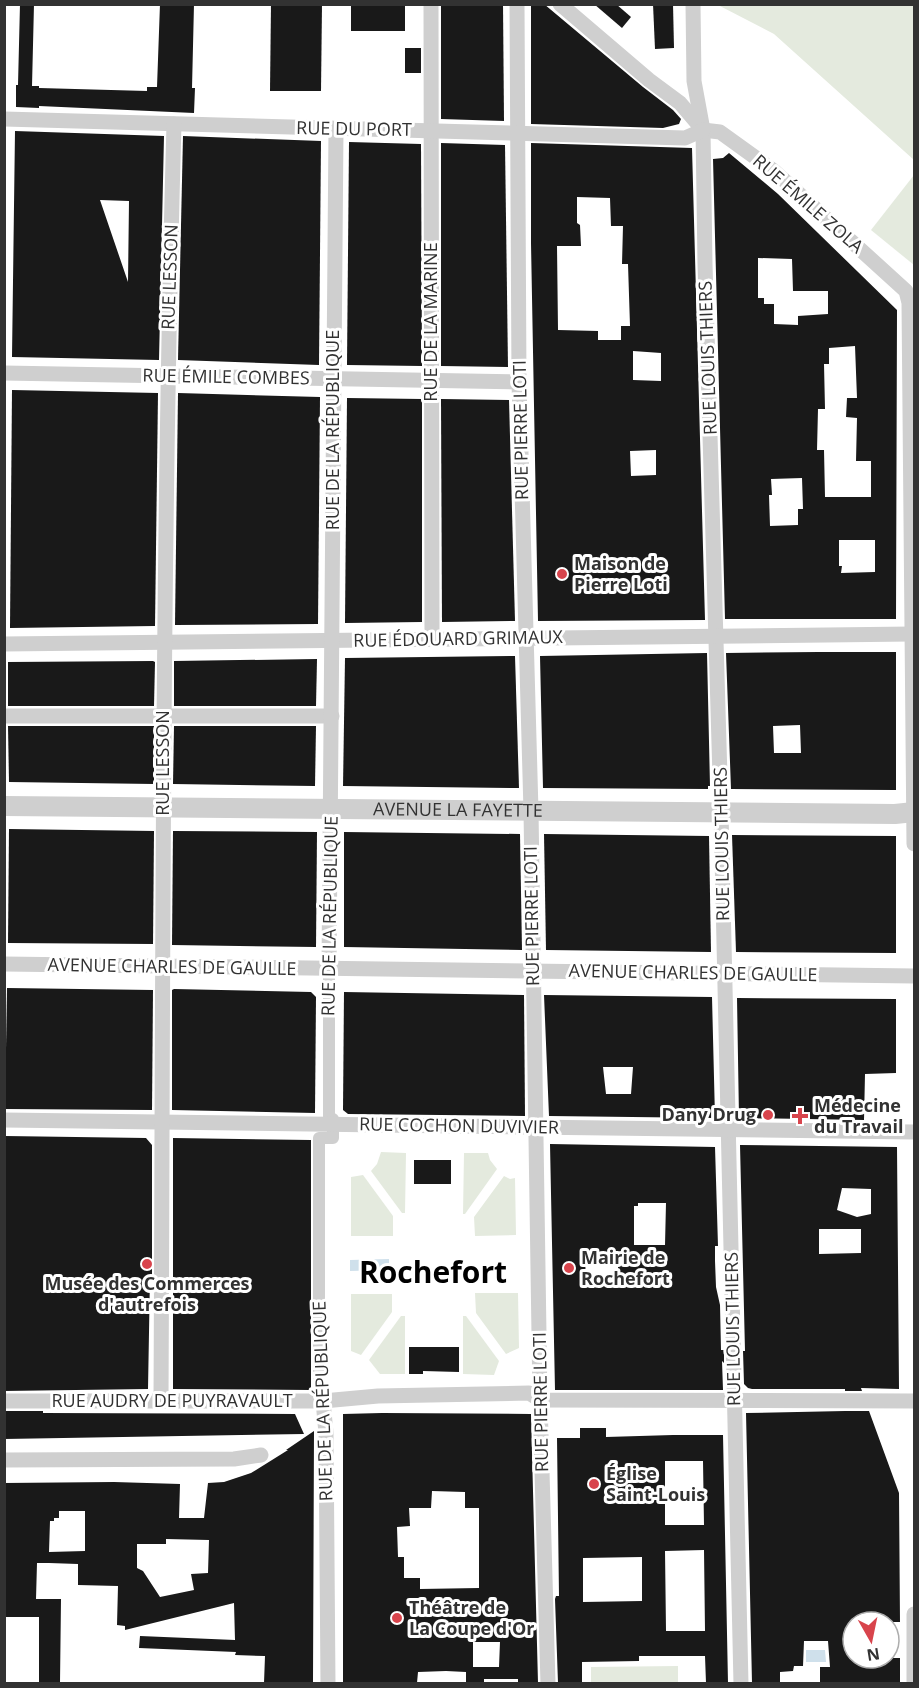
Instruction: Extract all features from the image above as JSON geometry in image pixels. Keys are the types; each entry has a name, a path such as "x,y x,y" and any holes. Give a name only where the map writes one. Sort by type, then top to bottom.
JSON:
{"street":[{"name":"RUE DE LA MARINE","path":"431,4 432,639"},
{"name":"RUE PIERRE LOTI","path":"517,4 519,382 531,810 540,1400 548,1683"},
{"path":"560,4 649,80 680,103 703,130"},
{"name":"RUE LOUIS THIERS","path":"693,4 693,81 703,130 741,1683"},
{"name":"RUE DU PORT","path":"4,119 685,138 703,130"},
{"name":"RUE LESSON","path":"161,1401 163,642 174,124"},
{"name":"RUE DE LA RÉPUBLIQUE","path":"328,1683 326,1433 323,1401 319,1393 319,1138 333,1138 333,1119 329,1119 329,969 336,129"},
{"name":"RUE ÉMILE ZOLA","path":"703,130 720,132 774,171 906,291 909,303 912,634"},
{"name":"RUE ÉMILE COMBES","path":"4,373 519,382"},
{"path":"912,634 915,844"},
{"name":"RUE ÉDOUARD GRIMAUX","path":"4,644 912,634"},
{"path":"4,716 332,716"},
{"name":"AVENUE LA FAYETTE","path":"4,806 895,814 914,812"},
{"name":"AVENUE CHARLES DE GAULLE","path":"4,964 915,976"},
{"name":"RUE COCHON DUVIVIER","path":"4,1120 915,1132"},
{"name":"RUE AUDRY DE PUYRAVAULT","path":"4,1401 323,1401 378,1396 529,1394 540,1400 915,1401"},
{"path":"4,1460 234,1459 261,1455"},
{"path":"914,1683 915,1614"}],"shaded area":[{"path":"718,5 914,5 914,160 774,34"},
{"path":"914,175 914,265 871,230"},
{"path":"381,1152 406,1153 405,1213 402,1213 371,1171 377,1164"},
{"path":"464,1153 488,1153 497,1169 463,1214"},
{"path":"363,1175 393,1216 393,1236 351,1236 351,1177"},
{"path":"504,1176 510,1179 515,1178 516,1235 475,1236 474,1217"},
{"path":"475,1293 518,1293 519,1348 506,1354 476,1313"},
{"path":"351,1294 392,1294 392,1312 361,1355 351,1351"},
{"path":"401,1316 405,1316 405,1374 380,1374 369,1360"},
{"path":"463,1316 466,1316 499,1361 494,1375 463,1374"},
{"path":"678,1666 678,1683 591,1683 591,1667"}],"water":[{"path":"389,1259 389,1270 350,1271 350,1260"},
{"path":"806,1650 825,1650 826,1662 806,1662"}],"building":[{"path":"20,4 34,4 32,86 147,91 147,87 157,87 160,4 194,4 192,88 195,88 194,113 16,107"},
{"path":"271,4 322,4 321,91 270,91"},
{"path":"351,4 405,4 405,31 351,31"},
{"path":"441,4 503,4 504,121 441,119"},
{"path":"531,4 544,4 673,110 681,119 679,124 663,128 531,124"},
{"path":"594,4 616,4 631,17 622,28"},
{"path":"653,4 673,4 674,48 655,49"},
{"path":"405,48 421,48 421,73 405,73"},
{"path":"15,131 164,136 159,360 12,357","holes":["100,200 129,201 128,282"]},
{"path":"183,136 321,141 319,365 178,360"},
{"path":"349,142 421,144 422,366 347,365"},
{"path":"441,143 505,145 508,367 441,366"},
{"path":"531,143 692,148 705,620 538,621","holes":["577,197 610,198 611,226 623,226 622,264 628,264 630,326 621,326 621,340 598,340 598,331 558,330 557,246 581,246 580,225 577,223","633,351 661,353 661,381 633,380","656,450 656,475 631,476 630,451"]},
{"path":"729,153 778,194 897,310 896,619 725,619 713,159 723,158","holes":["758,258 792,259 793,291 828,291 828,314 798,316 798,325 774,324 774,304 764,304 764,298 758,298","855,346 857,398 847,398 846,417 857,418 856,461 871,461 871,497 825,497 824,450 817,450 818,409 825,409 824,364 829,364 829,348","802,478 803,509 798,509 798,525 770,526 771,479","839,540 875,540 875,572 841,573 842,566 839,566"]},
{"path":"12,390 158,393 155,626 10,628"},
{"path":"178,393 320,397 318,624 175,625"},
{"path":"347,398 422,399 422,622 345,623"},
{"path":"441,399 509,400 515,621 442,622"},
{"path":"896,652 896,790 731,789 726,653","holes":["800,725 801,753 774,753 773,726"]},
{"path":"707,653 710,786 708,789 543,788 540,656"},
{"path":"515,656 519,788 343,786 345,658"},
{"path":"317,659 316,706 174,706 174,661"},
{"path":"8,662 155,662 154,706 8,706"},
{"path":"8,726 154,726 154,784 9,782"},
{"path":"174,726 316,726 315,786 173,784"},
{"path":"9,829 154,831 153,944 8,943"},
{"path":"173,831 317,832 316,947 172,945"},
{"path":"344,832 520,834 522,950 344,947"},
{"path":"544,834 709,836 711,952 546,950"},
{"path":"732,835 896,836 896,953 736,952"},
{"path":"7,988 153,990 152,1110 5,1109"},
{"path":"172,990 311,992 316,997 315,1113 172,1110"},
{"path":"344,992 524,995 525,1116 348,1114 343,1110"},
{"path":"544,995 712,997 715,1118 549,1116","holes":["603,1067 633,1067 631,1094 606,1094"]},
{"path":"737,998 896,999 896,1073 865,1074 864,1120 739,1118"},
{"path":"5,1136 146,1138 152,1145 152,1275 150,1275 148,1389 4,1391"},
{"path":"173,1138 311,1140 311,1390 173,1389"},
{"path":"550,1144 715,1147 718,1246 715,1246 715,1261 716,1287 720,1305 721,1350 724,1350 723,1390 555,1390","holes":["638,1203 666,1203 665,1245 634,1245 634,1206 638,1206","585,1255 618,1256 618,1285 586,1284"]},
{"path":"740,1145 897,1147 899,1389 861,1388 862,1391 845,1391 845,1389 752,1389 744,1384 743,1351 745,1351","holes":["842,1188 871,1189 871,1214 857,1217 837,1210","819,1229 861,1229 861,1253 819,1254"]},
{"path":"414,1160 451,1160 451,1184 414,1184"},
{"path":"409,1347 459,1347 459,1372 423,1371 423,1374 409,1374"},
{"path":"4,1411 295,1414 304,1434 4,1439"},
{"path":"869,1411 899,1493 900,1610 841,1610 841,1670 900,1670 900,1683 820,1683 820,1667 830,1667 828,1641 804,1641 803,1666 794,1666 793,1671 780,1672 780,1683 752,1683 746,1413"},
{"path":"343,1414 531,1414 538,1683 518,1683 518,1679 484,1679 484,1683 466,1683 466,1672 446,1671 418,1672 417,1683 343,1683","holes":["432,1491 465,1492 465,1508 479,1508 479,1588 420,1589 420,1578 404,1578 404,1557 398,1557 397,1527 410,1526 409,1508 431,1508","473,1642 500,1642 499,1667 473,1667"]},
{"path":"580,1428 606,1428 606,1437 723,1435 728,1683 706,1683 705,1656 639,1656 639,1661 582,1662 582,1683 558,1683 555,1599 559,1596 557,1438 580,1438","holes":["665,1461 703,1461 704,1525 665,1525","704,1550 705,1631 666,1631 665,1551","642,1557 642,1601 583,1602 583,1558"]},
{"path":"314,1431 313,1683 264,1683 265,1656 235,1655 236,1652 139,1648 140,1636 235,1640 234,1603 125,1630 125,1626 117,1625 118,1586 78,1585 78,1564 37,1563 36,1599 61,1599 60,1683 39,1683 39,1617 4,1617 4,1483 180,1484 179,1518 204,1518 208,1483 224,1482 251,1473 288,1450 286,1450","holes":["59,1511 85,1511 85,1551 49,1552 50,1521 59,1518","166,1539 209,1540 208,1573 191,1574 194,1590 160,1597 143,1571 137,1568 137,1544 166,1544"]}],"place":[{"name":"Maison de Pierre Loti","path":"562,574"},
{"name":"Dany Drug","path":"768,1115"},
{"name":"Médecine du Travail","path":"800,1116"},
{"name":"Musée des Commerces d'autrefois","path":"147,1264"},
{"name":"Mairie de Rochefort","path":"569,1268"},
{"name":"Église Saint-Louis","path":"594,1484"},
{"name":"Théâtre de La Coupe d'Or","path":"397,1618"}],"district":[{"name":"Rochefort","path":"433,1273"}]}
